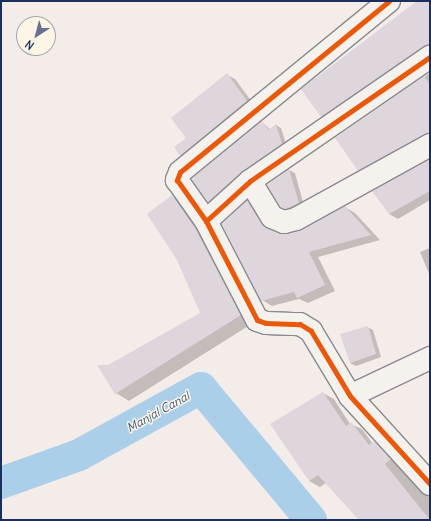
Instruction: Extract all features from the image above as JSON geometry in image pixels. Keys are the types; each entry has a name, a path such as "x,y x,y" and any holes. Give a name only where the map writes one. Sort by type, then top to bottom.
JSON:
{"street":[{"path":"389,1 180,172 177,180 206,221 257,320 266,323 300,324 311,331 350,396 430,484"},
{"path":"206,221 250,181 430,57"},
{"path":"250,181 272,217 284,222 296,219 430,145"},
{"path":"350,396 430,358"}],"building":[{"path":"417,1 430,1 430,45 423,47 321,117 301,89"},
{"path":"227,73 247,101 180,156 174,147 186,138 171,118"},
{"path":"424,76 430,85 430,133 358,171 335,138"},
{"path":"262,121 269,130 276,124 282,144 242,172 208,202 192,180"},
{"path":"430,159 430,191 389,214 372,191"},
{"path":"289,169 299,203 285,209 281,207 267,185"},
{"path":"172,195 195,228 241,315 115,394 97,365 108,365 200,313 177,260 147,214"},
{"path":"247,200 262,224 279,234 302,230 345,206 371,235 309,252 325,285 297,298 294,292 261,301 222,224"},
{"path":"368,326 376,354 350,363 340,334"},
{"path":"323,392 346,426 351,422 369,445 374,441 391,459 385,464 430,520 359,520 318,475 309,481 270,424"}],"waterway":[{"name":"Manjal Canal","path":"1,483 79,455 201,388 311,520"}],"cycle path":[{"path":"389,1 180,172 177,180 206,221 257,320 266,323 300,324 311,331 350,396 430,484"},
{"path":"206,221 250,181 430,57"}]}
